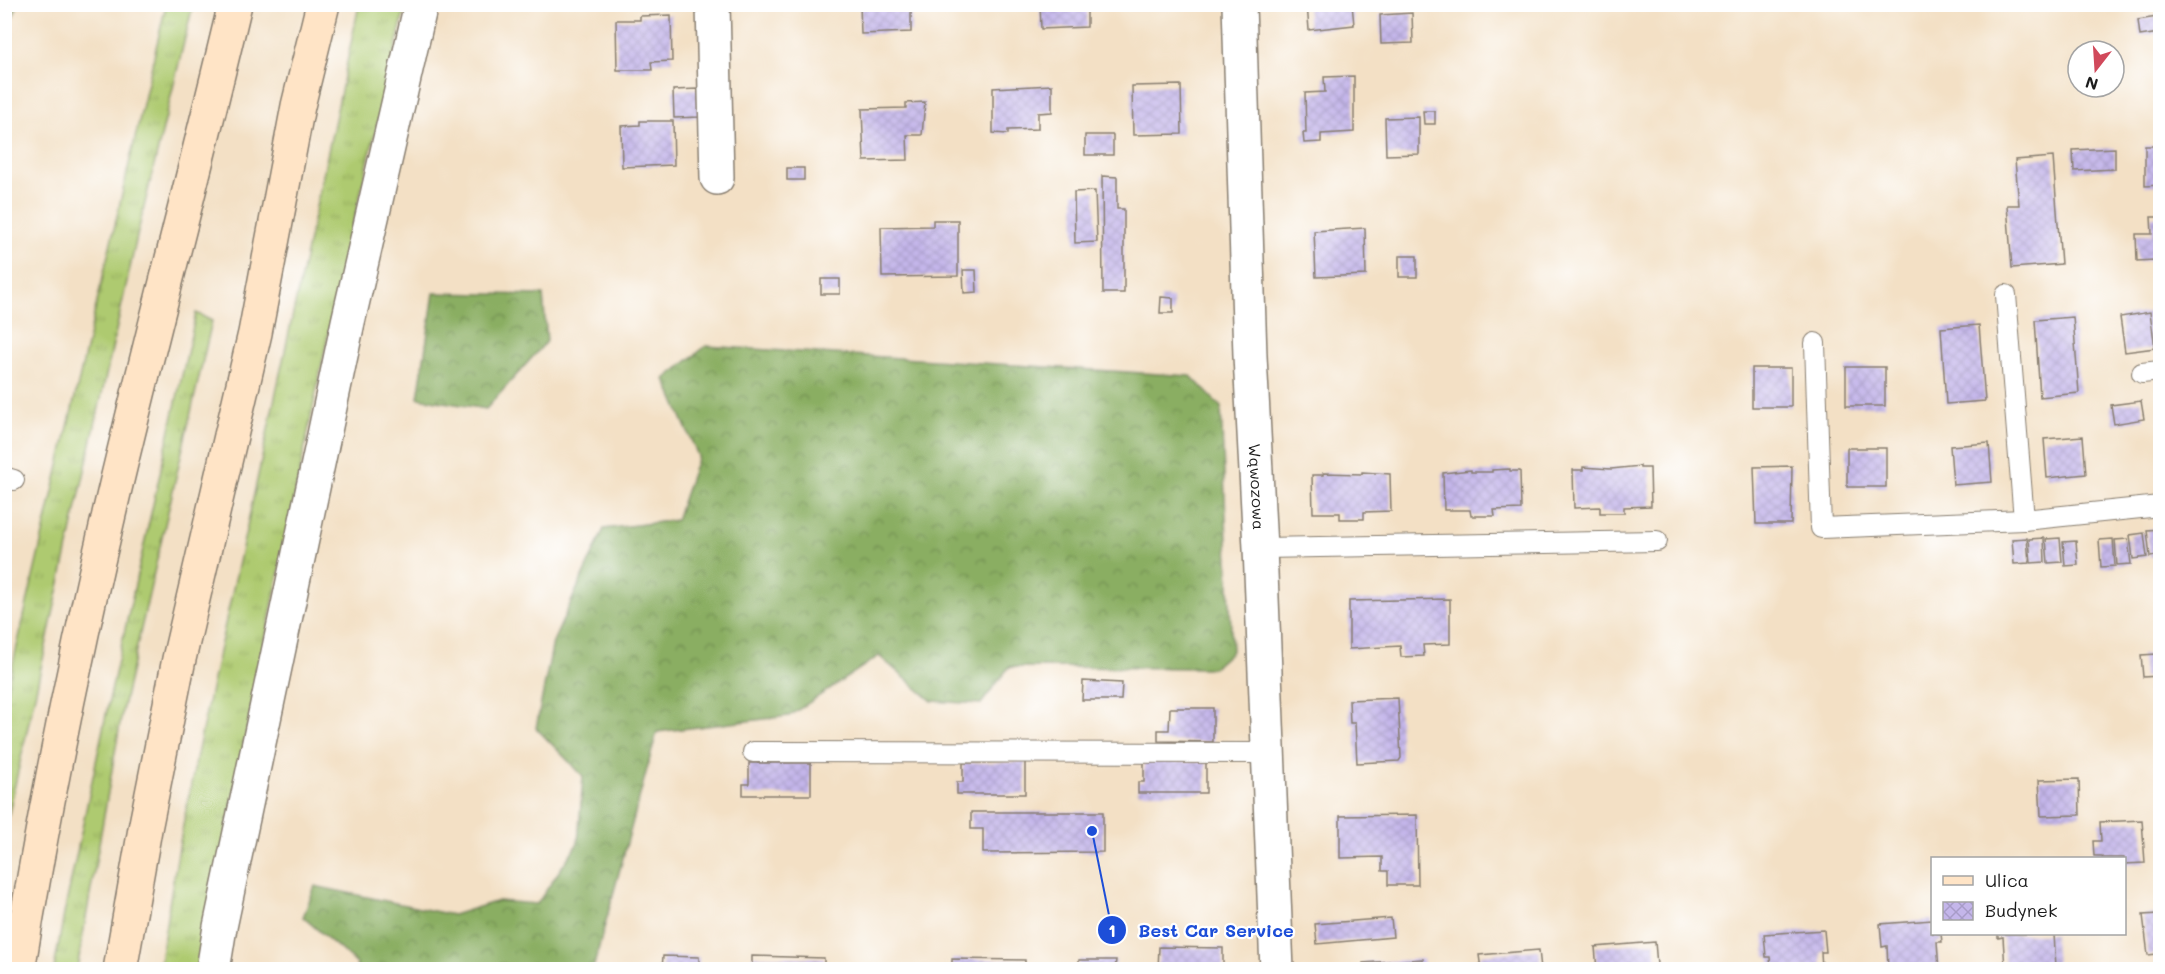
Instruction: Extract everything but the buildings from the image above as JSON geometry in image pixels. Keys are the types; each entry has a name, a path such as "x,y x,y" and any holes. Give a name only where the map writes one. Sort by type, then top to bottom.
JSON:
{"main road":[{"path":"18,969 54,771 87,610 235,4"},
{"path":"120,969 179,659 255,333 298,106 323,4"}],"street":[{"path":"213,969 227,892 343,345 421,4"},
{"path":"713,4 717,178"},
{"name":"Wąwozowa","path":"1239,4 1250,356 1277,969"}],"lane":[{"path":"2006,295 2024,520"},
{"path":"1815,343 1821,528 2024,520 2160,506"},
{"path":"1260,548 1657,541"},
{"path":"753,752 1267,753"}],"green space":[{"path":"5,4 18,5 10,23 5,26"},
{"path":"166,5 193,5 138,232 5,830 5,698"},
{"path":"359,5 406,5 337,291 238,772 201,969 159,970 200,738"},
{"path":"434,293 543,295 547,341 486,409 418,398"},
{"path":"196,313 212,321 123,707 77,969 54,969 108,705"},
{"path":"706,346 1191,376 1221,407 1232,651 1213,668 1009,667 981,704 932,701 879,656 789,716 657,732 593,969 356,969 357,964 303,917 315,886 453,915 498,901 537,904 578,843 583,776 536,728 553,642 604,529 676,520 698,456 665,379"}],"place":[{"name":"Best Car Service","path":"1092,831"}]}
